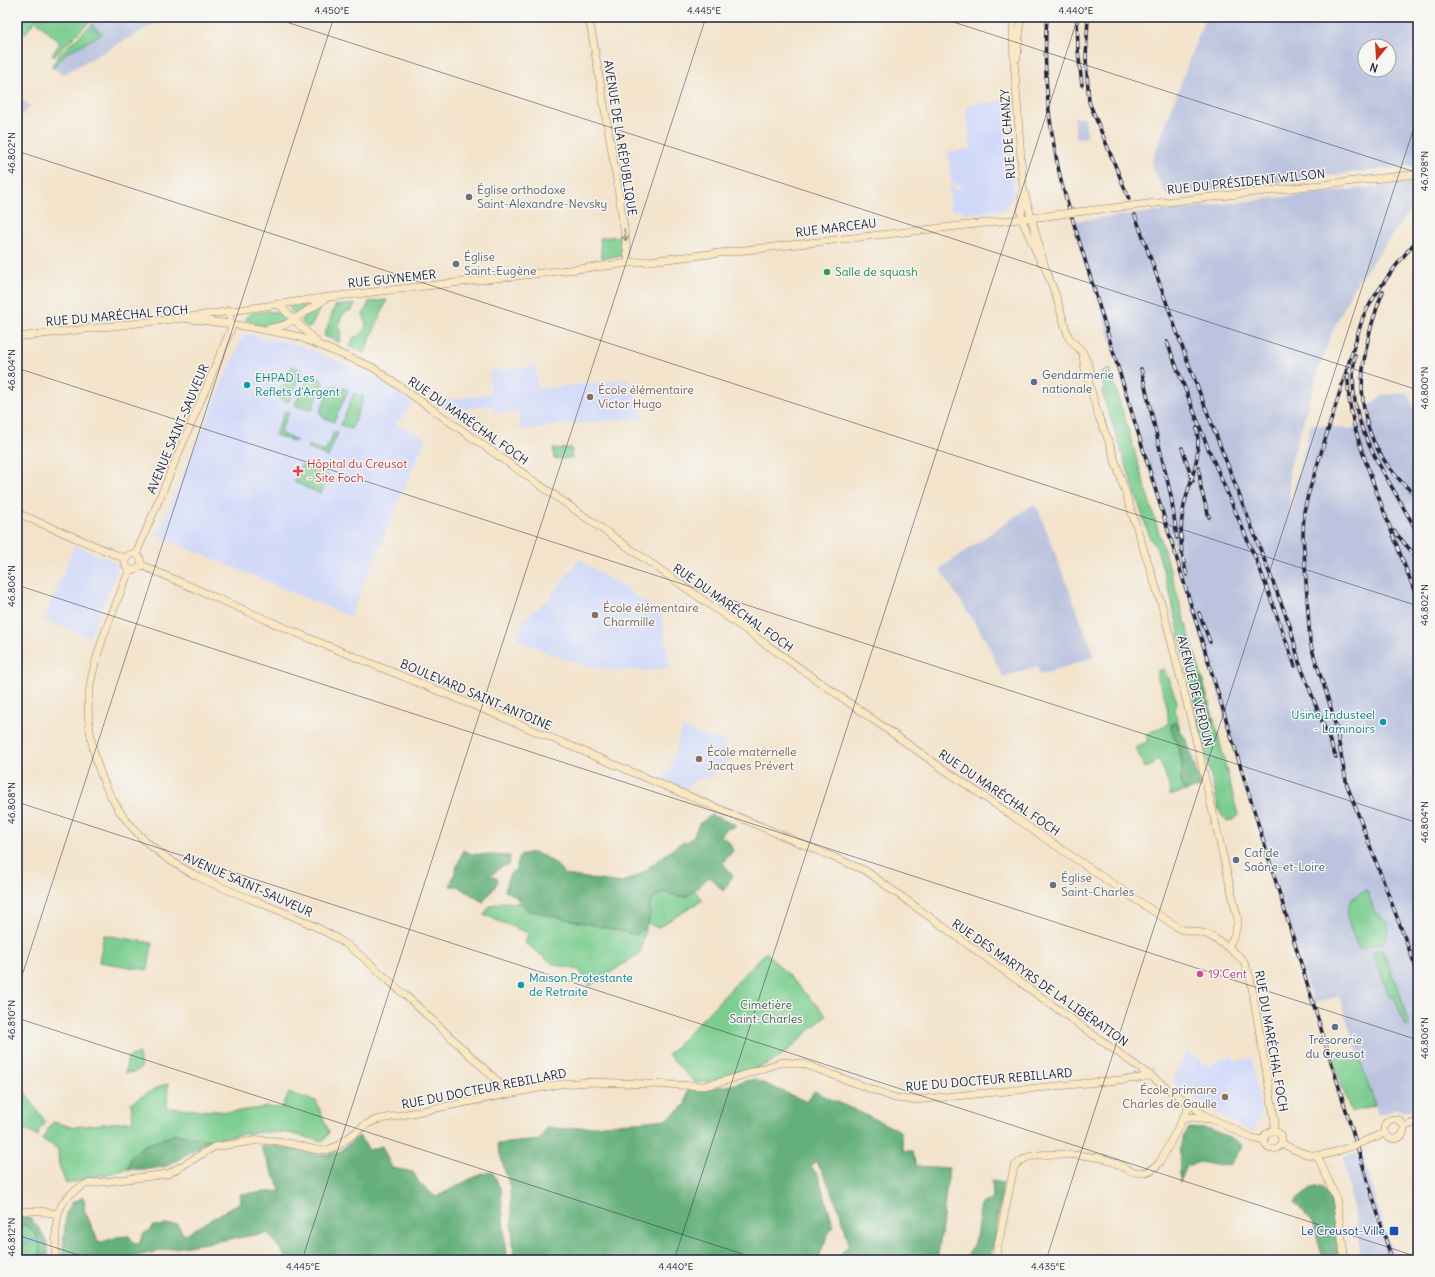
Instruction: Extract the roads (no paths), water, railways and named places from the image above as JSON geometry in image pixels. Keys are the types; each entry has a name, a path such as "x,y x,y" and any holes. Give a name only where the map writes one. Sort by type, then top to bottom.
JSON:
{"main road":[{"name":"AVENUE DE LA RÉPUBLIQUE","path":"589,17 617,181 629,263"},
{"name":"RUE DE CHANZY","path":"1013,17 1023,188 1021,218"},
{"name":"RUE DE CHANZY","path":"1016,78 1021,17"},
{"name":"RUE DU PRÉSIDENT WILSON","path":"1047,216 1418,174"},
{"name":"RUE DE CHANZY","path":"1023,188 1032,216"},
{"name":"RUE MARCEAU","path":"629,263 1032,216 1047,216"},
{"name":"AVENUE DE VERDUN","path":"1032,216 1045,267 1069,338 1082,353 1088,364 1109,442 1163,609 1192,723 1238,920 1235,934 1228,947"},
{"name":"AVENUE DE VERDUN","path":"1021,218 1033,248 1045,267"},
{"name":"RUE GUYNEMER","path":"182,318 229,310 629,263"},
{"path":"266,330 293,320 329,298"},
{"path":"278,304 307,334 323,346"},
{"path":"229,310 232,324"},
{"name":"RUE DU MARÉCHAL FOCH","path":"17,337 182,318 232,324 297,336 372,367 933,762 1180,929 1206,934 1228,947 1244,960 1250,978 1274,1122 1273,1131"},
{"name":"AVENUE SAINT-SAUVEUR","path":"136,554 232,324"},
{"path":"17,513 126,559"},
{"path":"131,554 136,554 140,558 141,565 135,570 130,569 126,565 126,559 131,554"},
{"name":"BOULEVARD SAINT-ANTOINE","path":"141,565 306,637 495,714 802,844"},
{"name":"AVENUE SAINT-SAUVEUR","path":"130,569 95,663 90,687 88,711 98,769 111,798 126,822 144,841 174,864 203,879 303,922 347,946 442,1029 510,1094"},
{"name":"RUE DES MARTYRS DE LA LIBÉRATION","path":"802,844 866,871 1151,1075 1190,1105 1213,1119 1252,1138 1265,1140"},
{"name":"RUE DU DOCTEUR REBILLARD","path":"55,1260 57,1214 63,1200 75,1190 86,1184 168,1174 214,1147 259,1140 279,1141 317,1150 328,1150 339,1145 365,1125 376,1120 560,1084 580,1082 704,1086 728,1080 782,1062 804,1064 895,1098 914,1100 1140,1078 1151,1075"},
{"path":"994,1260 1014,1168 1020,1161 1027,1157 1044,1154 1089,1157 1111,1161 1136,1172 1146,1172 1153,1169 1160,1162 1190,1105"},
{"path":"1182,1119 1193,1117 1213,1119"},
{"path":"1381,1134 1383,1127 1389,1120 1398,1120 1404,1127"},
{"path":"1404,1127 1418,1121"},
{"path":"1381,1134 1388,1138 1397,1140 1402,1136 1404,1127"},
{"path":"1273,1131 1280,1135 1281,1143 1277,1148 1267,1146 1265,1140 1266,1135 1273,1131"},
{"path":"1281,1143 1306,1154 1318,1157 1337,1152 1381,1134"},
{"path":"1318,1157 1336,1198 1345,1260"},
{"path":"17,1211 40,1211 57,1214"}],"waterway":[{"path":"81,17 86,21"},
{"path":"91,27 97,32"},
{"path":"17,1248 32,1240 40,1240"}],"railway":[{"path":"1047,17 1045,59 1046,80 1053,143 1062,185 1392,1260"},
{"path":"1077,17 1078,50 1082,85"},
{"path":"1088,17 1086,59 1089,102 1129,199"},
{"path":"1135,215 1187,360 1290,626 1299,662 1336,757"},
{"path":"1418,239 1388,276 1363,317 1308,495 1304,512 1303,535 1310,642 1334,719 1347,785 1418,973"},
{"path":"1383,291 1373,320 1366,348 1362,375 1363,402 1368,427 1379,452 1395,475 1418,497"},
{"path":"1167,342 1208,448 1260,569 1295,666"},
{"path":"1355,355 1353,377 1354,398 1358,417 1373,453 1418,534"},
{"path":"1141,369 1171,496 1177,538"},
{"path":"1348,374 1349,400 1354,425 1376,490 1418,600"},
{"path":"1187,575 1182,549 1181,523 1184,506 1195,468 1198,450 1197,428"},
{"path":"1182,448 1193,481"},
{"path":"1199,468 1201,489 1209,517"},
{"path":"1394,531 1418,559"},
{"path":"1199,613 1210,642"}],"place":[{"name":"Église orthodoxe Saint-Alexandre-Nevsky","path":"469,197"},
{"name":"Église Saint-Eugène","path":"456,264"},
{"name":"Salle de squash","path":"827,272"},
{"name":"Gendarmerie nationale","path":"1034,382"},
{"name":"EHPAD Les Reflets d'Argent","path":"247,385"},
{"name":"École élémentaire Victor Hugo","path":"590,397"},
{"name":"Hôpital du Creusot - Site Foch","path":"298,471"},
{"name":"École élémentaire Charmille","path":"595,615"},
{"name":"Usine Industeel - Laminoirs","path":"1383,722"},
{"name":"École maternelle Jacques Prévert","path":"699,759"},
{"name":"Caf de Saône-et-Loire","path":"1236,860"},
{"name":"Église Saint-Charles","path":"1053,885"},
{"name":"19'Cent","path":"1200,974"},
{"name":"Maison Protestante de Retraite","path":"521,985"},
{"name":"Trésorerie du Creusot","path":"1335,1027"},
{"name":"École primaire Charles de Gaulle","path":"1225,1097"},
{"name":"Le Creusot-Ville","path":"1394,1231"}],"park label":[{"name":"Cimetière Saint-Charles","path":"766,1012"}]}
